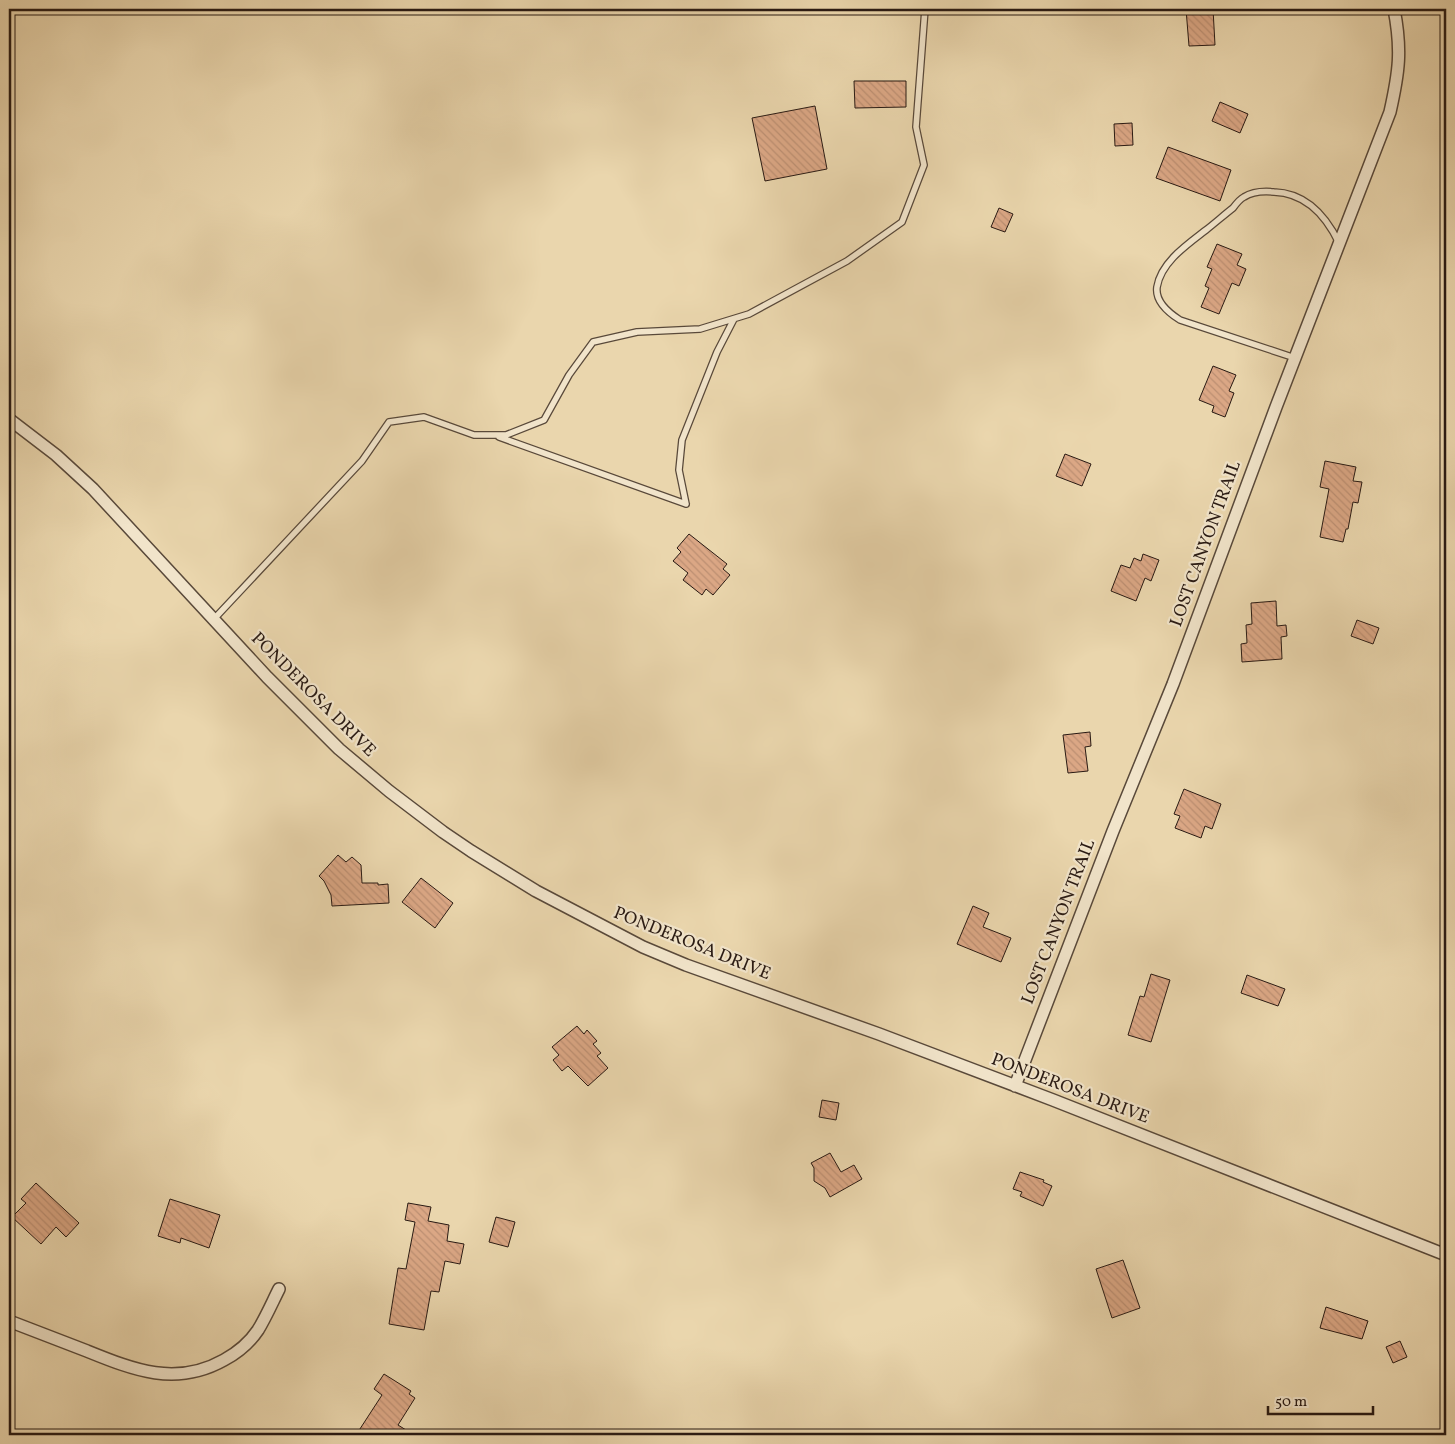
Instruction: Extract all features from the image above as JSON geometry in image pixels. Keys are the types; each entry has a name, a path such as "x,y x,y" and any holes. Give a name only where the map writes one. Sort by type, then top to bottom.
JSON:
{"street":[{"name":"LOST CANYON TRAIL","path":"1015,1086 1109,840 1170,692 1295,358 1340,245 1391,105 1400,54 1394,9"},
{"name":"PONDEROSA DRIVE","path":"9,419 56,455 94,489 294,706 360,767 443,832 536,891 635,943 669,958 879,1034 1446,1255"},
{"path":"9,1321 132,1369 167,1375 185,1374 217,1364 232,1356 245,1345 258,1331 279,1289"}],"lane":[{"path":"214,619 362,461 390,422 424,417 474,435 506,435 544,420 569,375 593,342 637,332 700,329 749,314 847,261 902,222 924,165 916,127 925,9"},
{"path":"1295,358 1180,320 1170,314 1159,300 1157,288 1162,271 1186,245 1220,219 1244,197 1264,191 1286,192 1308,202 1318,210 1333,230 1340,245"},
{"path":"494,435 686,504 679,470 682,440 717,352 734,319"}],"building":[{"path":"1186,9 1213,9 1215,45 1189,46"},
{"path":"854,81 906,81 906,107 855,108"},
{"path":"1220,102 1248,114 1240,133 1212,121"},
{"path":"815,106 827,169 765,181 752,118"},
{"path":"1132,123 1133,145 1115,146 1114,124"},
{"path":"1168,147 1231,170 1220,201 1156,178"},
{"path":"999,208 1013,214 1005,232 991,227"},
{"path":"1217,244 1242,254 1237,265 1246,269 1239,286 1232,283 1219,314 1201,307 1209,288 1205,286 1212,269 1207,267"},
{"path":"1213,366 1236,375 1229,391 1234,393 1225,417 1212,412 1214,406 1199,400"},
{"path":"1065,454 1091,464 1082,486 1056,476"},
{"path":"1325,461 1356,467 1353,481 1362,482 1358,503 1353,502 1348,529 1346,529 1343,542 1320,537 1329,489 1320,487"},
{"path":"689,534 727,564 723,569 730,575 713,595 706,589 702,595 683,580 688,573 673,561 681,552 677,548"},
{"path":"1143,554 1159,560 1151,581 1145,578 1136,601 1111,591 1121,565 1130,568 1134,558 1141,561"},
{"path":"1276,601 1277,626 1286,625 1287,636 1281,637 1282,659 1242,662 1241,644 1247,643 1246,625 1252,624 1251,603"},
{"path":"1357,620 1379,628 1373,644 1351,636"},
{"path":"1090,732 1091,746 1085,747 1088,771 1068,773 1063,735"},
{"path":"1184,789 1221,804 1212,829 1205,826 1201,838 1175,828 1180,816 1174,814"},
{"path":"338,855 346,862 352,857 361,865 362,883 388,884 389,903 332,906 331,895 324,881 319,876"},
{"path":"421,878 453,903 435,928 402,902"},
{"path":"973,906 989,913 983,927 1011,938 1001,962 957,944"},
{"path":"1151,974 1170,980 1151,1042 1128,1035 1140,996 1144,997"},
{"path":"1247,975 1285,989 1278,1006 1241,993"},
{"path":"577,1026 584,1034 587,1030 597,1041 593,1044 601,1053 597,1056 608,1068 588,1086 568,1066 562,1071 553,1060 559,1055 552,1047"},
{"path":"822,1100 839,1103 836,1120 819,1117"},
{"path":"830,1153 841,1172 854,1165 862,1179 830,1197 825,1188 814,1181 814,1168 811,1163"},
{"path":"1020,1172 1044,1180 1043,1182 1052,1186 1043,1206 1020,1196 1022,1192 1013,1189"},
{"path":"36,1183 79,1223 66,1237 56,1227 41,1244 12,1217 26,1203 21,1199"},
{"path":"170,1199 220,1215 209,1248 181,1238 180,1243 158,1236"},
{"path":"408,1203 431,1207 428,1221 449,1225 447,1241 464,1244 460,1264 445,1261 439,1292 431,1291 424,1330 389,1324 398,1268 406,1269 415,1222 405,1220"},
{"path":"496,1217 515,1222 508,1247 489,1242"},
{"path":"1123,1260 1140,1308 1112,1318 1096,1269"},
{"path":"1326,1307 1368,1321 1362,1339 1320,1328"},
{"path":"1400,1341 1407,1357 1393,1363 1386,1347"},
{"path":"384,1374 411,1391 409,1394 415,1398 398,1425 414,1435 356,1435 382,1395 374,1389"}]}
